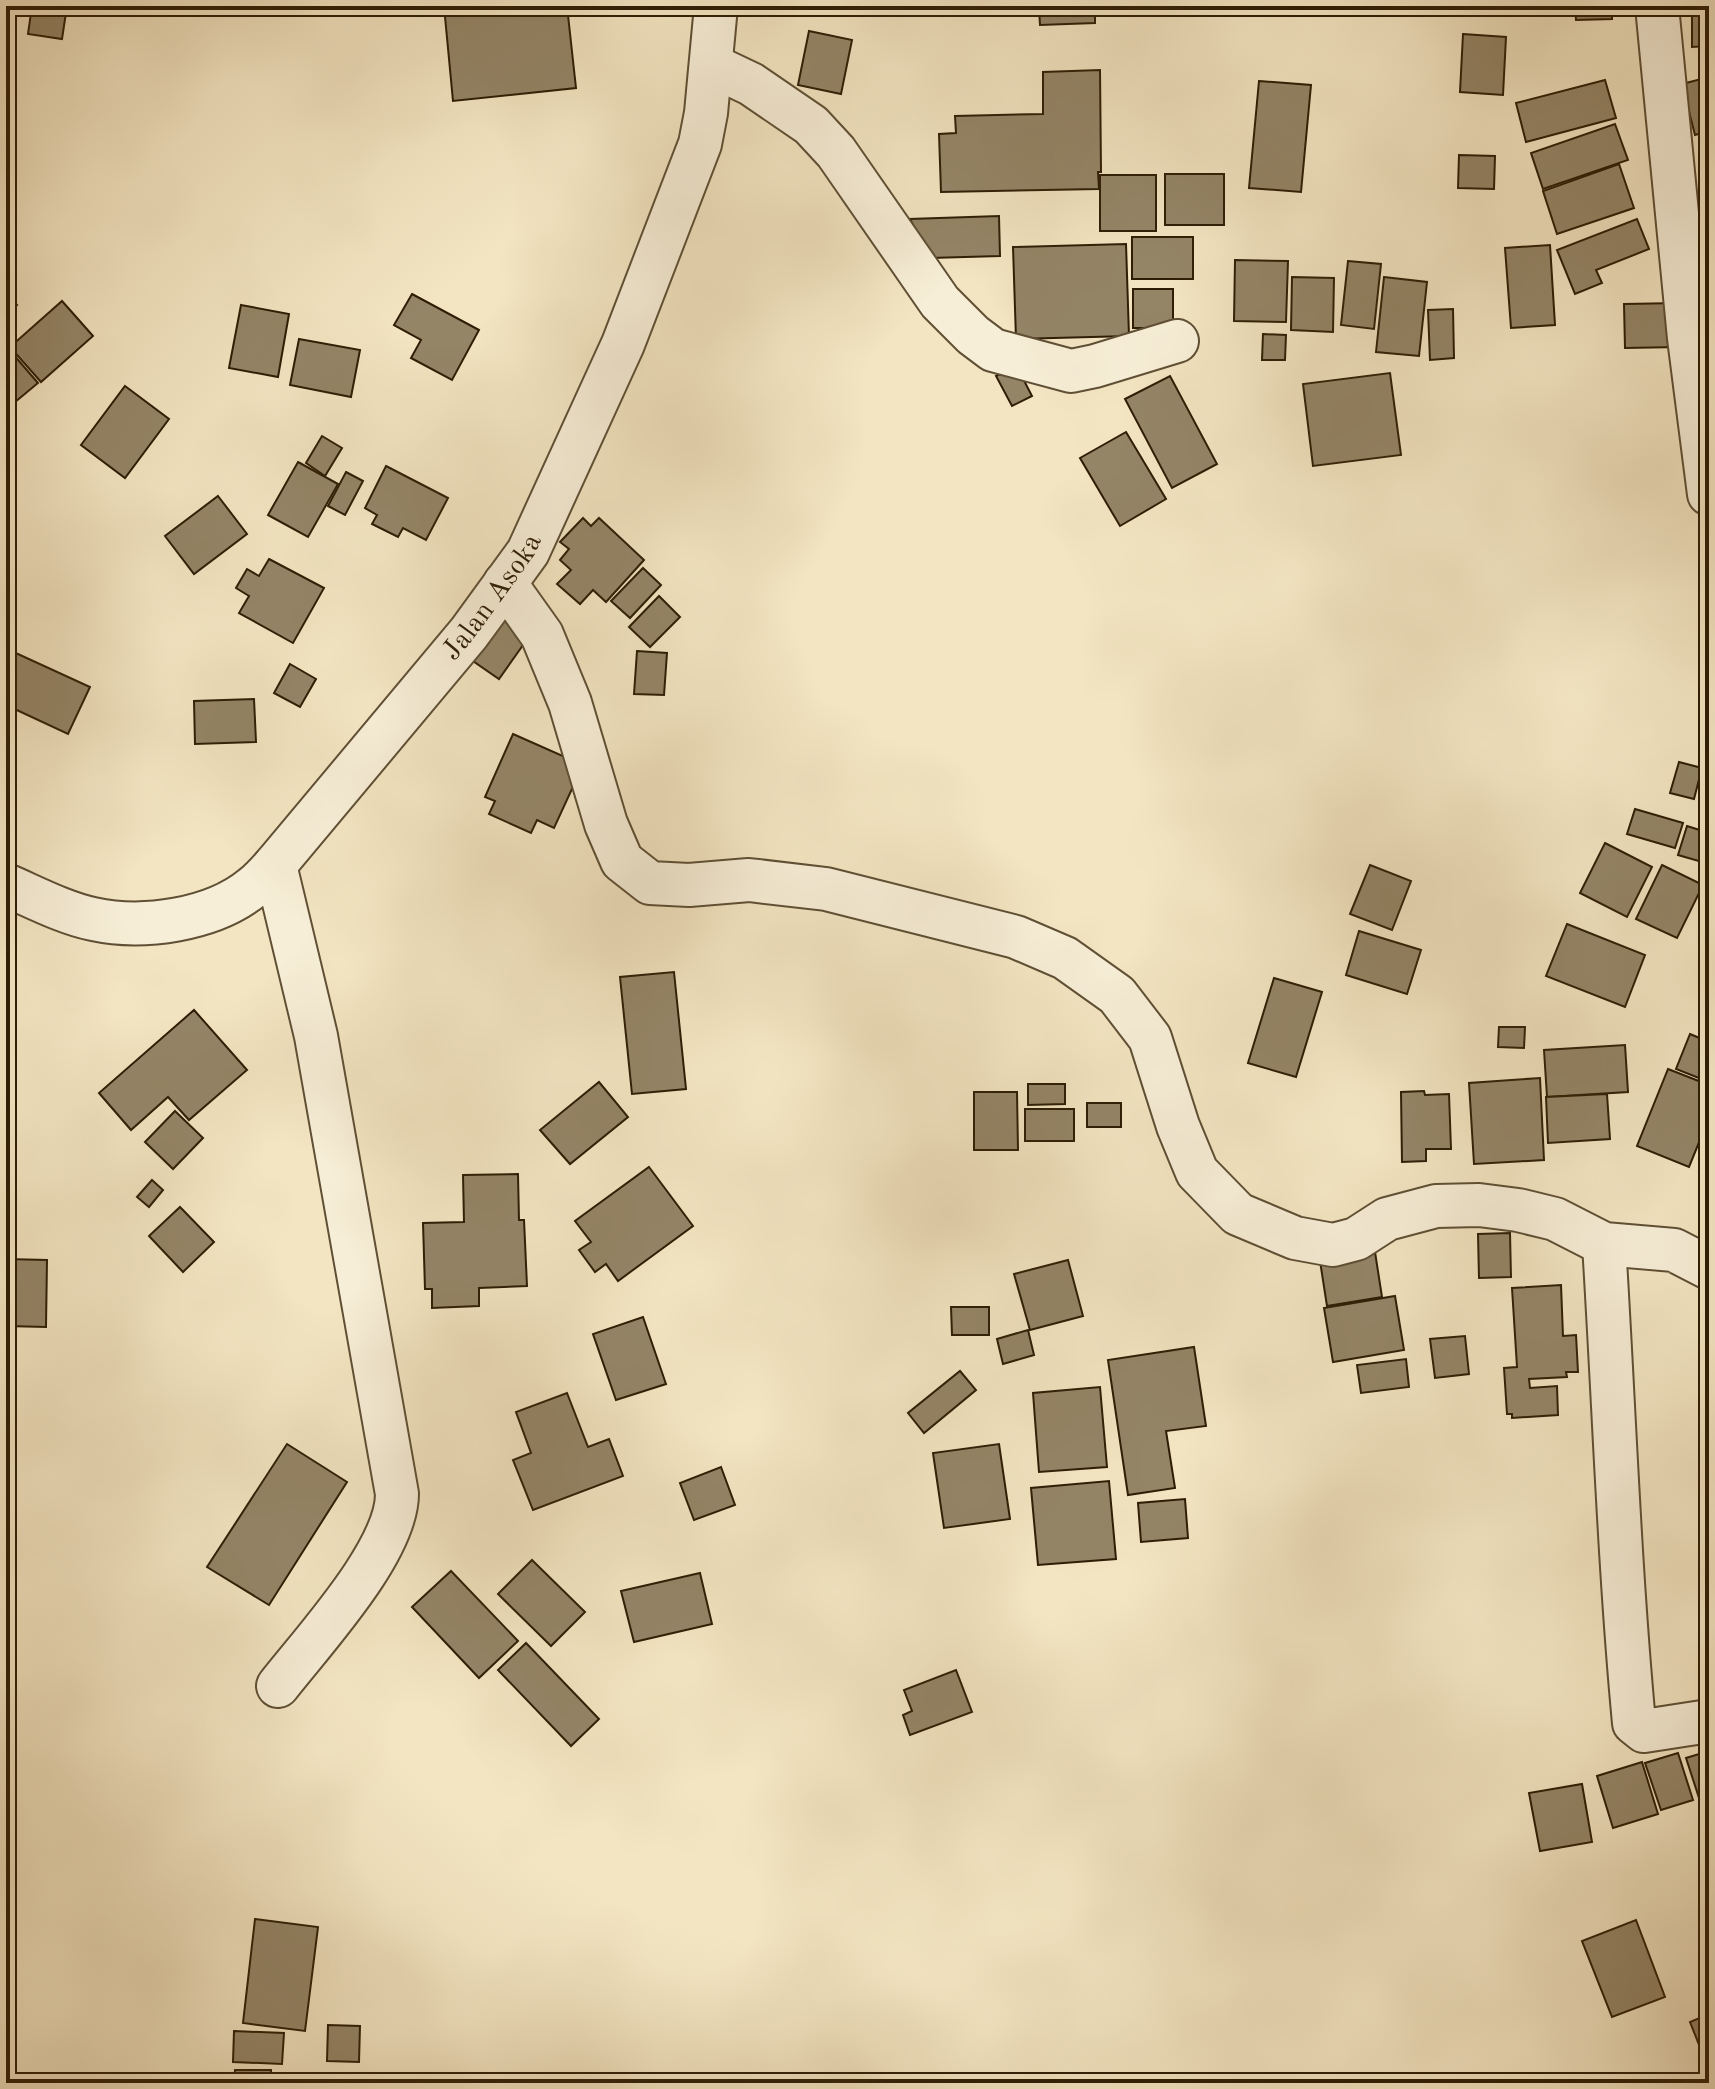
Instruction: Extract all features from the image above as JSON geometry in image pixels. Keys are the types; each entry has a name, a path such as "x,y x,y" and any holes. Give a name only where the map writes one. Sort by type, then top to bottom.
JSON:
{"street":[{"name":"Jalan Asoka","path":"6,885 91,919 128,924 169,922 223,905 252,889 275,865 469,633 528,552 623,344 700,144 716,6"},
{"path":"1657,6 1689,338 1709,494"},
{"path":"711,65 751,84 811,125 836,152 940,302 993,350 1071,371 1177,341"},
{"path":"505,583 542,635 570,703 606,824 622,861 650,883 689,885 749,880 826,889 1016,937 1065,958 1117,995 1150,1038 1178,1126 1197,1172 1238,1214 1295,1238 1333,1245 1356,1239 1387,1219 1436,1206 1479,1205 1555,1219 1604,1244 1674,1250 1709,1268"},
{"path":"275,865 316,1036 397,1494 397,1511 364,1577 278,1686"},
{"path":"1604,1244 1616,1435 1621,1583 1634,1723 1644,1731 1709,1721"}],"building":[{"path":"32,6 67,6 62,39 28,34"},
{"path":"444,6 567,6 576,88 453,101"},
{"path":"886,6 932,6 932,12"},
{"path":"1095,6 1095,23 1040,25 1039,8"},
{"path":"1575,6 1612,6 1612,19 1576,20"},
{"path":"1692,6 1709,6 1709,46 1692,47"},
{"path":"809,31 852,40 841,94 798,85"},
{"path":"1463,34 1506,37 1503,95 1460,92"},
{"path":"1100,70 1099,189 941,192 939,134 956,133 955,116 1043,114 1043,72"},
{"path":"1709,77 1709,131 1695,135 1682,84"},
{"path":"1605,80 1616,118 1526,142 1516,103"},
{"path":"1259,81 1311,85 1301,192 1249,188"},
{"path":"1615,124 1628,160 1543,189 1531,153"},
{"path":"1459,155 1495,156 1494,189 1458,188"},
{"path":"1619,164 1634,208 1557,234 1543,191"},
{"path":"1165,174 1224,174 1224,225 1165,225"},
{"path":"1100,175 1156,175 1156,231 1100,231"},
{"path":"999,216 1000,256 930,258 910,219"},
{"path":"1637,219 1649,249 1596,270 1602,283 1575,294 1557,250"},
{"path":"1132,237 1193,237 1193,279 1132,279"},
{"path":"1126,244 1129,336 1016,339 1013,247"},
{"path":"1550,245 1555,325 1511,328 1505,248"},
{"path":"1235,260 1288,261 1286,322 1234,321"},
{"path":"1348,261 1381,264 1374,329 1341,325"},
{"path":"1292,277 1334,278 1333,332 1291,330"},
{"path":"1384,277 1427,282 1419,356 1376,352"},
{"path":"1133,289 1173,289 1173,328 1133,328"},
{"path":"6,293 17,305 6,315"},
{"path":"412,294 479,330 452,380 411,358 421,340 394,325"},
{"path":"62,301 93,336 41,382 10,347"},
{"path":"1680,303 1680,347 1625,348 1624,304"},
{"path":"241,305 289,314 278,377 229,368"},
{"path":"1453,309 1454,358 1430,360 1428,310"},
{"path":"1263,334 1286,335 1285,360 1262,360"},
{"path":"299,339 360,350 351,397 290,385"},
{"path":"6,346 38,383 9,407 6,403"},
{"path":"1016,365 1032,396 1012,406 996,376"},
{"path":"1390,373 1401,455 1313,466 1303,384"},
{"path":"1170,376 1217,464 1172,488 1125,399"},
{"path":"125,386 169,419 125,478 81,445"},
{"path":"1126,432 1166,499 1120,526 1080,458"},
{"path":"322,436 342,448 325,476 306,463"},
{"path":"298,462 338,484 308,537 268,515"},
{"path":"386,466 448,498 426,540 403,528 398,537 372,524 377,515 365,508"},
{"path":"346,472 363,481 345,515 328,506"},
{"path":"218,496 247,534 194,574 165,536"},
{"path":"583,518 591,526 599,518 644,560 606,602 593,590 580,604 557,584 571,570 560,560 569,549 560,542"},
{"path":"269,559 324,588 293,643 239,613 249,596 236,588 247,569 259,576"},
{"path":"643,568 661,585 630,618 611,601"},
{"path":"659,596 680,617 650,647 629,627"},
{"path":"499,617 528,638 499,679 470,659"},
{"path":"7,649 90,687 68,734 6,705"},
{"path":"637,651 667,653 664,695 634,694"},
{"path":"290,664 316,679 300,707 274,693"},
{"path":"254,699 256,742 195,744 194,701"},
{"path":"513,734 583,765 554,828 537,820 531,833 489,814 495,801 485,797"},
{"path":"1679,762 1702,768 1694,799 1670,793"},
{"path":"1709,770 1709,807 1700,804"},
{"path":"1635,809 1683,823 1675,848 1627,834"},
{"path":"1687,826 1709,833 1709,864 1678,855"},
{"path":"1605,843 1652,867 1627,917 1580,893"},
{"path":"1370,865 1411,881 1392,930 1350,914"},
{"path":"1662,865 1703,885 1677,938 1636,919"},
{"path":"1567,924 1645,955 1625,1007 1546,976"},
{"path":"1359,931 1421,950 1407,994 1346,975"},
{"path":"674,972 686,1089 632,1094 620,977"},
{"path":"1274,978 1322,992 1296,1077 1248,1063"},
{"path":"194,1010 247,1070 189,1120 168,1097 131,1130 99,1093"},
{"path":"1499,1027 1525,1027 1524,1048 1498,1047"},
{"path":"1690,1034 1709,1042 1709,1082 1676,1069"},
{"path":"1625,1045 1628,1092 1547,1097 1544,1050"},
{"path":"1668,1069 1709,1085 1709,1118 1689,1167 1637,1146"},
{"path":"1540,1078 1544,1160 1474,1164 1469,1083"},
{"path":"599,1082 628,1117 570,1164 540,1130"},
{"path":"1028,1084 1065,1084 1065,1104 1028,1105"},
{"path":"1424,1091 1425,1095 1449,1094 1451,1149 1426,1149 1426,1161 1402,1162 1401,1092"},
{"path":"974,1092 1017,1092 1018,1150 974,1150"},
{"path":"1607,1094 1610,1139 1548,1143 1546,1097"},
{"path":"1087,1103 1121,1103 1121,1127 1087,1127"},
{"path":"1025,1109 1074,1109 1074,1141 1025,1141"},
{"path":"175,1111 203,1138 173,1169 145,1142"},
{"path":"1709,1138 1709,1176 1699,1171 1703,1160 1699,1158"},
{"path":"649,1167 693,1226 618,1281 606,1264 595,1272 579,1250 591,1242 575,1221"},
{"path":"518,1174 519,1220 524,1220 527,1286 479,1288 479,1306 432,1308 432,1289 425,1289 423,1223 464,1222 463,1175"},
{"path":"152,1180 163,1190 149,1207 137,1197"},
{"path":"180,1207 214,1242 183,1272 149,1236"},
{"path":"1510,1233 1511,1277 1479,1278 1478,1234"},
{"path":"1375,1252 1382,1297 1327,1306 1320,1261"},
{"path":"6,1259 47,1260 46,1327 6,1326"},
{"path":"1068,1260 1083,1316 1030,1330 1014,1274"},
{"path":"1561,1285 1563,1336 1576,1335 1578,1372 1566,1372 1567,1377 1529,1379 1530,1388 1557,1386 1558,1415 1512,1418 1512,1414 1507,1414 1504,1368 1517,1367 1512,1288"},
{"path":"1395,1296 1404,1350 1333,1362 1324,1308"},
{"path":"951,1307 989,1307 989,1335 952,1335"},
{"path":"643,1317 666,1384 616,1400 593,1334"},
{"path":"1028,1330 1034,1355 1003,1364 997,1339"},
{"path":"1465,1336 1469,1374 1435,1378 1430,1339"},
{"path":"1194,1347 1206,1426 1166,1431 1175,1488 1128,1495 1108,1360"},
{"path":"1406,1359 1409,1387 1361,1393 1357,1365"},
{"path":"960,1371 976,1390 924,1433 908,1413"},
{"path":"1100,1387 1107,1467 1039,1472 1033,1393"},
{"path":"567,1393 588,1447 609,1439 623,1476 533,1510 513,1460 531,1453 516,1412"},
{"path":"287,1444 347,1482 269,1605 207,1567"},
{"path":"999,1444 1010,1519 944,1528 933,1453"},
{"path":"721,1467 735,1505 694,1520 680,1483"},
{"path":"1109,1481 1116,1559 1038,1565 1031,1488"},
{"path":"1185,1499 1188,1538 1141,1542 1138,1503"},
{"path":"532,1560 585,1612 551,1646 498,1594"},
{"path":"451,1571 518,1641 479,1678 412,1607"},
{"path":"700,1573 712,1624 634,1642 621,1591"},
{"path":"526,1643 599,1719 571,1746 498,1670"},
{"path":"956,1670 972,1712 910,1735 903,1715 912,1711 904,1690"},
{"path":"1709,1751 1709,1802 1701,1804 1686,1758"},
{"path":"1678,1753 1693,1800 1661,1810 1645,1763"},
{"path":"1642,1762 1658,1814 1613,1828 1597,1776"},
{"path":"1582,1784 1592,1842 1540,1851 1529,1793"},
{"path":"255,1919 318,1927 305,2031 243,2023"},
{"path":"1636,1920 1665,1997 1612,2017 1582,1941"},
{"path":"1709,1925 1709,1949 1708,1949 1700,1928"},
{"path":"1709,2014 1709,2070 1690,2022"},
{"path":"328,2025 360,2026 359,2062 327,2061"},
{"path":"234,2031 284,2033 282,2064 233,2062"},
{"path":"235,2070 271,2070 271,2083 234,2083"}]}
